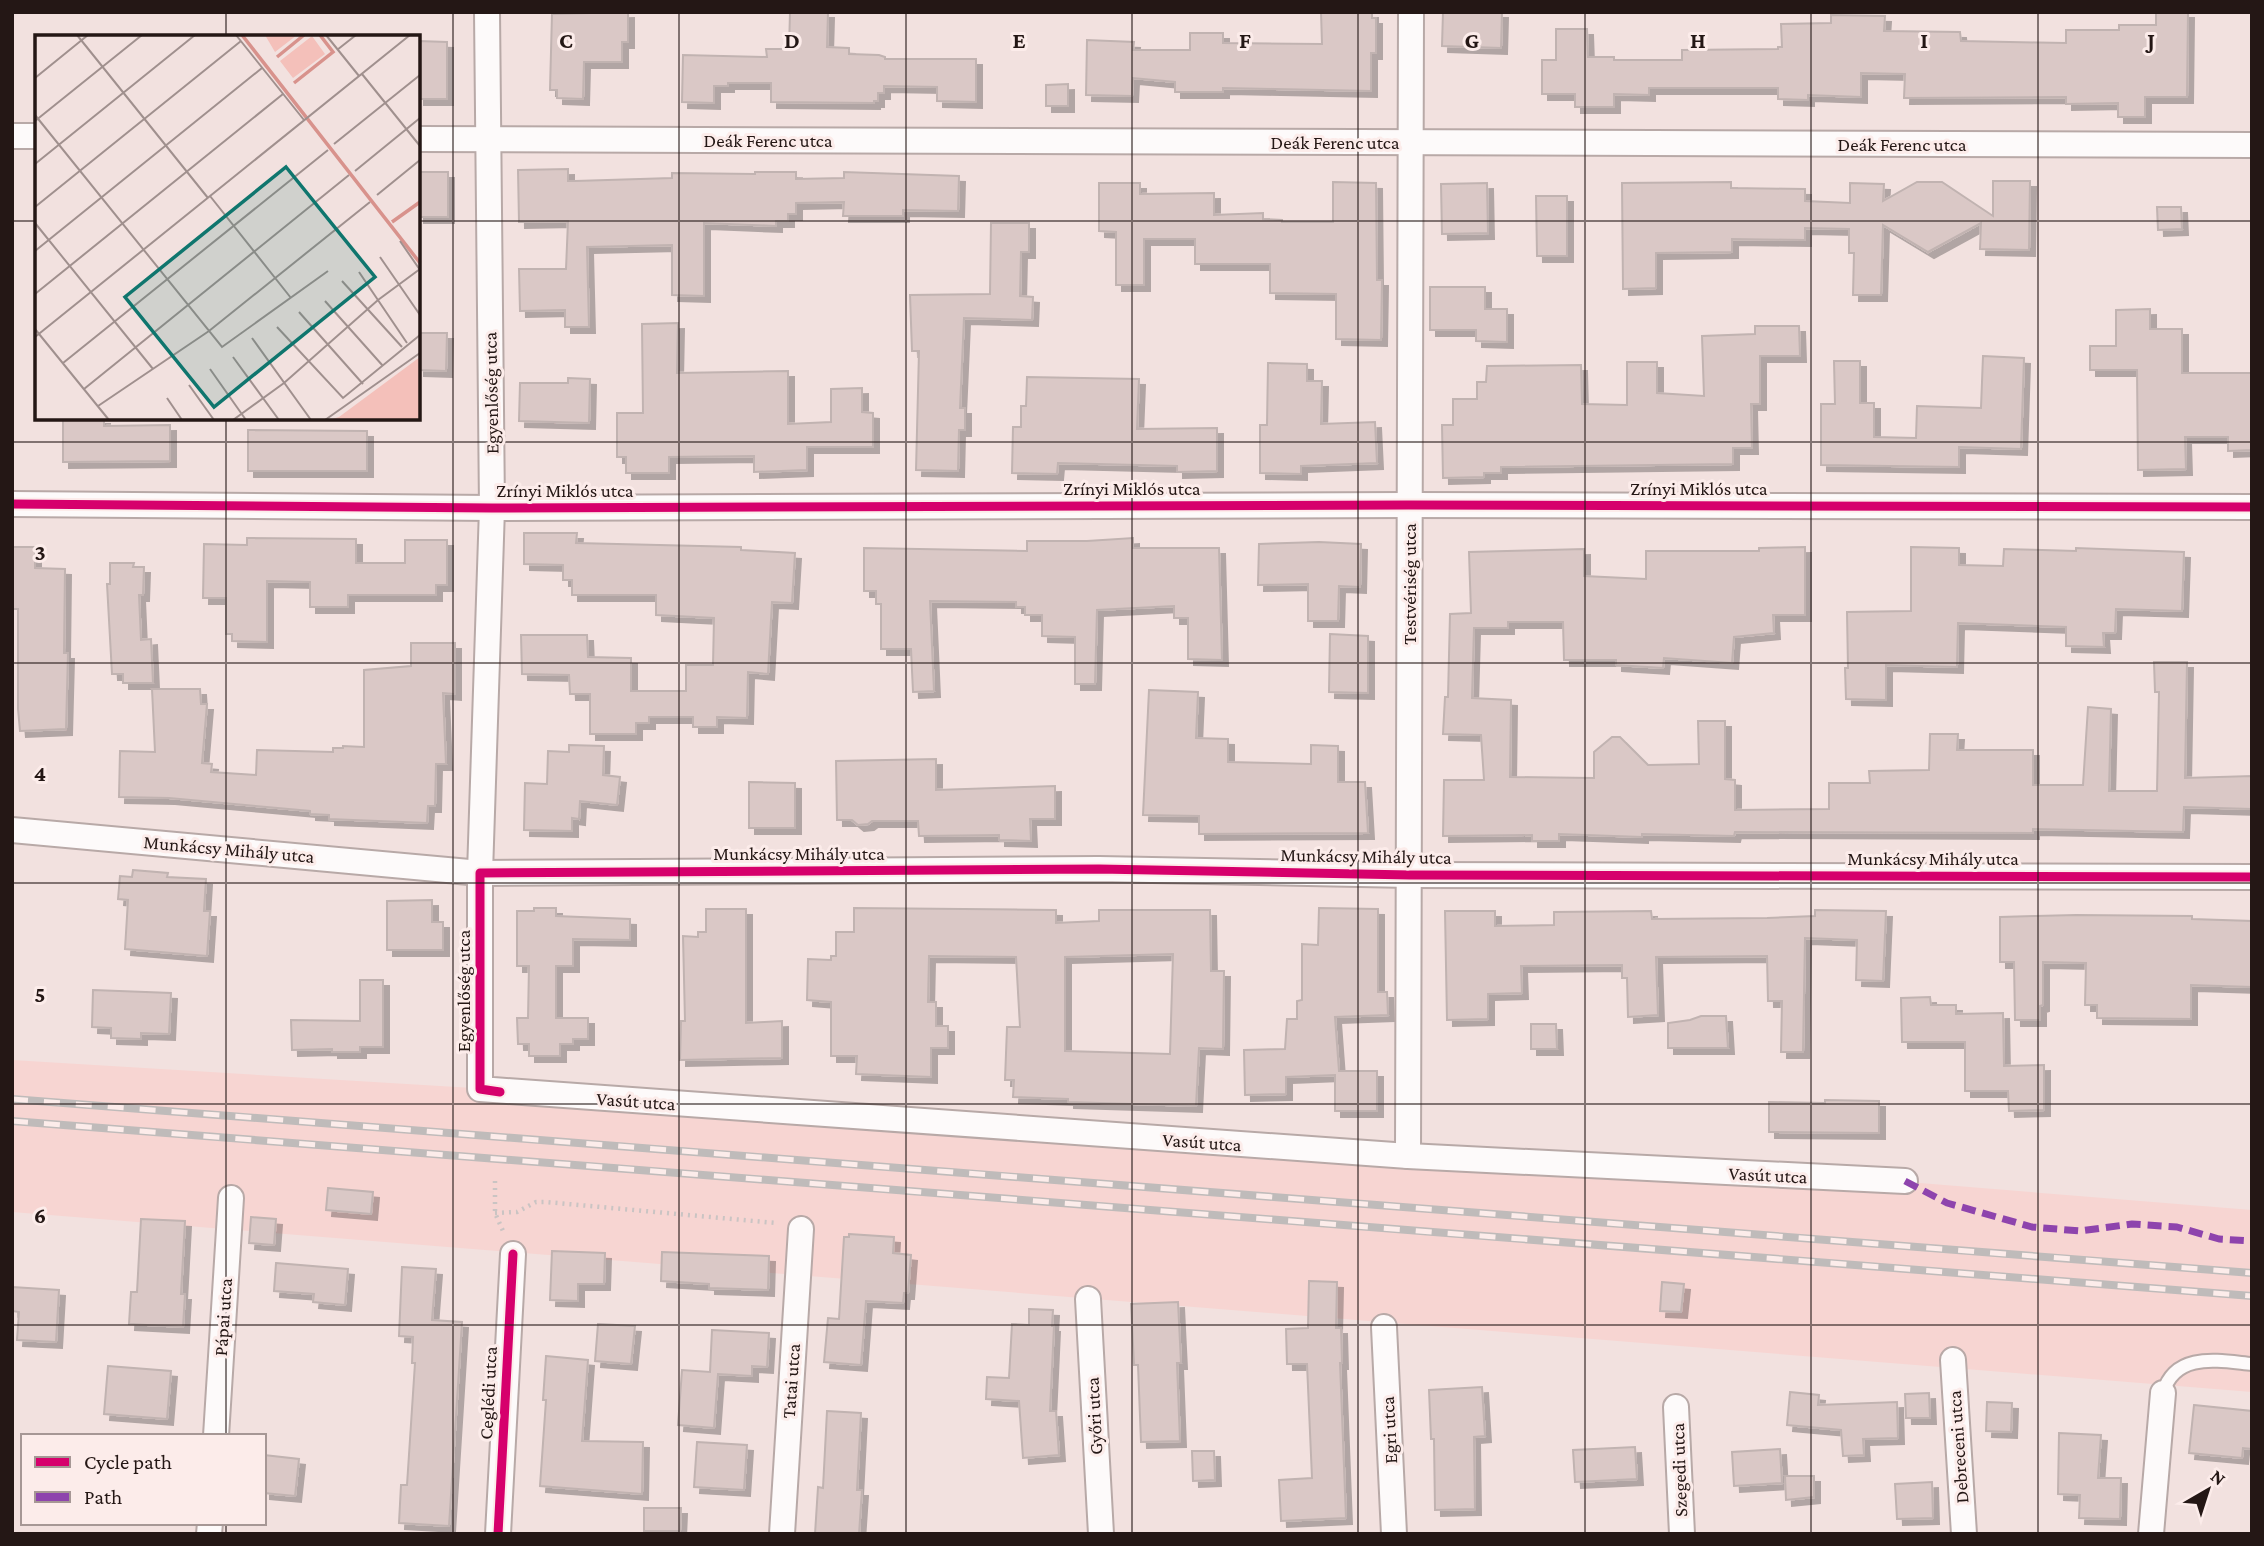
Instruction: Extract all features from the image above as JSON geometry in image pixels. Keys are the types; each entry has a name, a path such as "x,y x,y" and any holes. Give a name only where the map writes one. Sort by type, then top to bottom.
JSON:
{"street":[{"name":"Egyenlőség utca","path":"486,12 492,508 480,873 480,1089 500,1092"},
{"name":"Testvériség utca","path":"1408,1157 1411,12"},
{"path":"12,136 35,136"},
{"name":"Deák Ferenc utca","path":"420,139 2252,145"},
{"name":"Zrínyi Miklós utca","path":"12,504 492,508 1408,505 2252,507"},
{"name":"Munkácsy Mihály utca","path":"12,830 480,873 1099,869 1410,875 2252,877"},
{"name":"Vasút utca","path":"500,1092 1408,1157 1905,1181"},
{"name":"Pápai utca","path":"215,1434 230,1198"},
{"name":"Tatai utca","path":"782,1534 801,1233"},
{"name":"Ceglédi utca","path":"498,1534 513,1254"},
{"name":"Győri utca","path":"1088,1299 1101,1534"},
{"name":"Egri utca","path":"1384,1326 1395,1534"},
{"name":"Debreceni utca","path":"1953,1360 1964,1534"},
{"path":"2151,1534 2163,1393"},
{"name":"Szegedi utca","path":"1676,1407 1682,1534"}],"lane":[{"path":"2163,1393 2165,1385 2176,1370 2196,1361 2252,1364"}],"path":[{"path":"495,1181 495,1213 517,1212 536,1202 546,1202 772,1222 801,1233"}],"shaded area":[{"path":"12,1060 1587,1156 2252,1210 2252,1392 12,1212"}],"building":[{"path":"628,12 628,42 622,42 622,62 584,62 583,99 557,98 557,90 550,90 552,14"},
{"path":"790,12 828,12 827,47 849,48 849,54 879,55 885,59 976,59 976,102 937,101 937,87 884,86 884,93 878,93 878,101 874,103 771,102 771,83 728,83 728,86 714,86 714,103 682,102 683,55 767,57 766,49 789,49"},
{"path":"1321,12 1372,12 1372,18 1376,18 1376,53 1371,53 1371,91 1223,88 1223,92 1175,92 1175,82 1133,78 1132,96 1086,95 1087,40 1134,42 1133,50 1190,50 1190,33 1223,33 1223,43 1322,44"},
{"path":"1443,12 1502,12 1501,48 1442,46"},
{"path":"2156,12 2188,12 2187,97 2145,97 2145,117 2118,117 2118,103 2066,104 2066,97 1904,98 1905,74 1861,73 1861,97 1808,95 1808,100 1778,99 1778,88 1649,88 1649,95 1614,94 1614,107 1575,107 1575,94 1542,94 1542,60 1556,60 1556,29 1587,29 1588,57 1614,57 1614,60 1682,60 1682,50 1778,49 1782,47 1781,24 1831,23 1831,15 1885,16 1884,31 1960,32 1961,41 2066,43 2066,30 2119,30 2119,25 2156,25"},
{"path":"420,41 447,42 447,99 420,99"},
{"path":"1068,84 1068,106 1046,106 1046,85"},
{"path":"568,169 568,181 672,178 672,173 796,172 796,179 844,178 844,172 959,176 958,211 903,210 903,216 843,216 844,202 796,203 796,214 788,214 788,221 776,221 776,226 704,223 704,296 672,295 672,245 587,247 589,327 565,327 565,310 520,311 519,269 566,269 568,221 519,222 518,170"},
{"path":"420,172 448,172 448,217 420,217"},
{"path":"1993,181 2030,181 2029,250 1980,249 1981,223 1928,252 1883,225 1881,295 1853,295 1854,253 1849,253 1849,229 1805,228 1805,240 1732,239 1732,252 1656,253 1656,288 1623,289 1622,183 1731,182 1731,188 1805,189 1805,201 1850,203 1850,183 1884,184 1883,201 1917,182 1942,182 1993,216"},
{"path":"1333,182 1376,183 1377,280 1382,280 1381,340 1336,339 1336,294 1270,293 1270,264 1195,264 1195,239 1144,239 1144,285 1116,285 1116,232 1099,231 1099,183 1140,183 1140,194 1214,193 1214,215 1263,213 1263,219 1282,222 1333,222"},
{"path":"1487,183 1488,233 1442,234 1441,184"},
{"path":"1536,196 1567,196 1567,256 1537,256"},
{"path":"2157,207 2181,207 2182,229 2158,230"},
{"path":"991,223 1029,223 1029,252 1021,252 1020,296 1033,297 1032,320 964,318 960,408 965,408 965,430 959,430 958,471 916,470 919,351 912,351 910,295 990,294"},
{"path":"1430,287 1485,287 1485,309 1507,309 1507,342 1476,341 1476,330 1430,330"},
{"path":"2150,309 2150,329 2182,329 2182,373 2252,373 2252,450 2228,451 2228,437 2185,437 2186,469 2138,470 2137,370 2090,370 2090,346 2116,346 2116,310"},
{"path":"678,323 677,373 788,371 788,424 831,422 831,389 862,388 862,412 873,413 873,447 807,447 807,470 754,472 754,456 669,457 669,473 626,473 626,457 617,457 617,413 643,413 642,324"},
{"path":"1755,326 1799,326 1800,356 1760,356 1760,404 1751,404 1752,448 1733,448 1733,464 1501,467 1501,473 1484,473 1484,477 1443,478 1442,425 1453,425 1453,399 1477,399 1477,382 1486,382 1487,366 1581,365 1582,404 1627,405 1627,362 1657,362 1657,393 1704,396 1702,336 1755,334"},
{"path":"420,333 447,333 446,371 420,370"},
{"path":"1983,356 2024,358 2021,449 1959,447 1959,467 1821,465 1821,404 1835,404 1834,361 1860,361 1860,403 1874,403 1874,437 1916,438 1917,406 1981,408"},
{"path":"1268,363 1307,364 1307,381 1322,381 1321,424 1375,422 1377,463 1301,466 1301,474 1260,473 1260,425 1267,425"},
{"path":"1027,377 1139,379 1137,429 1217,428 1217,471 1177,472 1177,466 1058,463 1057,474 1012,473 1013,427 1021,427 1021,406 1026,406"},
{"path":"568,378 590,379 589,423 519,421 520,383 568,383"},
{"path":"63,420 104,420 104,426 170,425 170,461 63,462"},
{"path":"248,430 367,431 367,471 248,471"},
{"path":"524,533 577,533 576,543 741,547 741,550 795,553 792,603 772,602 768,674 748,672 747,718 717,717 717,727 693,727 693,717 649,717 649,723 636,723 636,734 590,734 590,694 570,694 569,675 522,674 521,635 587,635 588,657 631,658 631,691 686,691 686,665 713,665 714,618 656,615 656,595 572,595 572,580 563,580 563,565 524,564"},
{"path":"247,538 356,539 356,563 405,563 405,540 447,540 447,585 436,585 436,595 348,595 348,607 310,607 310,582 267,581 267,642 232,641 232,634 226,634 226,598 203,598 204,544 247,545"},
{"path":"1133,538 1133,548 1219,548 1222,660 1188,659 1188,618 1174,618 1174,606 1097,610 1095,684 1075,684 1075,637 1042,636 1042,615 1025,615 1025,607 1016,607 1016,602 930,601 934,691 913,692 911,649 881,649 881,604 876,604 876,591 864,591 864,548 1027,551 1027,541"},
{"path":"1259,544 1361,544 1360,587 1339,586 1338,621 1308,621 1308,584 1258,585"},
{"path":"12,547 35,547 35,568 65,569 64,653 68,653 66,729 20,731 18,609 12,609"},
{"path":"1805,547 1805,615 1773,615 1774,633 1734,637 1732,663 1664,658 1663,668 1616,665 1616,660 1564,660 1563,622 1508,622 1508,628 1474,628 1472,698 1511,700 1510,777 1594,778 1594,752 1612,737 1620,737 1648,765 1699,764 1698,721 1725,721 1725,779 1735,780 1735,810 1829,809 1829,783 1870,783 1869,771 1929,770 1930,734 1958,734 1957,750 2033,750 2033,785 2083,785 2088,707 2111,709 2109,791 2157,791 2159,692 2155,692 2154,662 2187,662 2185,778 2252,776 2252,809 2184,807 2183,832 2033,829 2033,833 1735,832 1734,836 1642,834 1642,837 1559,834 1559,841 1532,841 1532,835 1443,836 1444,780 1484,780 1481,735 1443,734 1445,697 1448,697 1450,614 1471,613 1469,552 1584,549 1584,576 1646,579 1646,551 1759,551 1759,548"},
{"path":"1911,547 1959,548 1959,565 2003,566 2004,549 2076,551 2076,548 2184,552 2182,611 2116,609 2115,633 2103,633 2104,647 2066,646 2066,627 1958,623 1957,667 1886,665 1886,700 1846,699 1847,612 1911,611"},
{"path":"110,563 134,563 133,567 144,567 143,595 139,595 141,640 151,639 153,683 123,683 123,674 112,674 107,584 110,584"},
{"path":"1330,634 1368,636 1368,693 1329,692"},
{"path":"411,643 455,643 455,694 443,693 446,764 436,764 435,806 428,806 427,823 329,819 329,815 310,814 310,811 169,798 119,797 120,751 155,752 152,689 200,689 201,704 207,704 202,763 212,764 211,772 256,775 257,750 333,752 333,748 343,746 364,747 364,670 411,666"},
{"path":"1149,690 1198,692 1196,738 1228,739 1228,762 1311,764 1311,745 1338,746 1338,782 1365,782 1368,833 1199,834 1199,816 1143,815"},
{"path":"569,745 604,746 603,775 620,777 617,805 580,801 579,819 572,818 572,831 524,830 525,783 547,784 548,751 569,752"},
{"path":"936,759 936,790 1055,786 1055,819 1030,819 1031,841 999,840 999,835 919,836 918,821 872,821 858,825 852,820 837,820 836,761"},
{"path":"749,782 795,783 795,828 749,828"},
{"path":"133,870 168,873 167,877 206,879 204,911 210,911 207,956 125,949 128,900 118,899 120,876 132,877"},
{"path":"432,900 432,922 443,922 443,950 387,950 387,901"},
{"path":"534,908 556,908 556,916 630,919 630,940 573,939 573,966 556,966 556,1018 588,1018 588,1039 573,1039 573,1044 560,1044 560,1056 529,1056 529,1044 518,1044 517,1018 528,1018 529,966 517,966 517,911 534,911"},
{"path":"854,908 1056,910 1056,923 1099,921 1099,910 1210,910 1211,971 1224,971 1223,1049 1199,1048 1196,1106 1068,1102 1068,1099 1013,1097 1014,1080 1005,1080 1007,1027 1020,1027 1016,957 929,956 928,1002 936,1002 936,1026 948,1026 948,1048 931,1048 931,1077 856,1074 857,1056 831,1056 831,1002 807,1000 808,959 831,960 831,956 836,956 836,932 854,932","holes":["1173,954 1170,1054 1065,1051 1065,957"]},
{"path":"1319,908 1378,909 1378,992 1387,992 1388,1015 1335,1017 1339,1071 1377,1071 1377,1111 1335,1111 1335,1075 1286,1077 1286,1094 1245,1095 1244,1050 1285,1049 1287,1019 1297,1019 1297,1001 1302,1000 1302,944 1318,945"},
{"path":"706,909 746,909 746,1023 782,1021 782,1058 680,1060 681,1021 685,1021 683,936 698,937 698,932 706,932"},
{"path":"1815,910 1886,911 1883,981 1856,980 1857,940 1805,938 1803,1052 1781,1052 1782,1001 1768,1001 1767,956 1656,957 1658,1015 1628,1017 1627,978 1622,978 1622,965 1521,966 1522,993 1488,994 1488,1019 1447,1020 1445,911 1495,911 1495,926 1554,925 1554,912 1651,911 1652,919 1815,916"},
{"path":"2192,916 2192,919 2252,921 2252,987 2191,985 2191,1019 2097,1018 2097,1005 2085,1005 2086,963 2043,962 2043,1005 2040,1006 2040,1020 2015,1020 2014,962 2000,962 2000,917"},
{"path":"360,980 383,980 383,1047 360,1047 360,1052 332,1052 332,1049 292,1050 291,1020 360,1021"},
{"path":"93,990 171,993 169,1034 141,1033 141,1039 111,1038 111,1028 92,1027"},
{"path":"1930,997 1931,1005 1956,1005 1956,1014 2003,1013 2004,1066 2044,1065 2044,1110 2009,1111 2008,1091 1965,1091 1965,1042 1902,1042 1901,998"},
{"path":"1701,1016 1726,1016 1728,1048 1668,1048 1668,1023"},
{"path":"1531,1024 1556,1024 1557,1049 1531,1049"},
{"path":"1825,1100 1879,1101 1879,1133 1769,1132 1769,1102 1825,1103"},
{"path":"328,1188 373,1192 371,1214 326,1210"},
{"path":"251,1217 276,1219 274,1245 249,1243"},
{"path":"141,1219 185,1221 181,1294 185,1294 183,1327 129,1324 131,1292 137,1292"},
{"path":"849,1234 894,1237 893,1253 911,1255 908,1293 904,1293 903,1303 866,1301 861,1365 824,1362 828,1318 839,1319 844,1237 849,1237"},
{"path":"552,1251 605,1253 604,1284 578,1284 578,1301 550,1300"},
{"path":"662,1252 769,1256 768,1290 709,1288 709,1284 661,1281"},
{"path":"276,1263 348,1269 345,1305 313,1302 314,1294 274,1291"},
{"path":"402,1267 436,1269 432,1320 462,1322 449,1526 399,1523 401,1485 407,1485 415,1363 412,1363 413,1337 399,1336"},
{"path":"1309,1281 1337,1282 1336,1328 1341,1328 1346,1518 1281,1521 1279,1480 1312,1478 1307,1364 1287,1364 1286,1329 1308,1328"},
{"path":"1662,1282 1684,1284 1681,1312 1660,1311"},
{"path":"12,1287 59,1290 56,1342 17,1340 19,1312 12,1311"},
{"path":"1178,1302 1181,1363 1177,1363 1180,1441 1141,1442 1138,1365 1134,1365 1131,1304"},
{"path":"1029,1309 1053,1310 1050,1411 1056,1411 1059,1455 1023,1458 1019,1401 986,1399 987,1377 1009,1378 1012,1324 1029,1325"},
{"path":"598,1324 635,1326 631,1364 595,1361"},
{"path":"712,1330 769,1333 767,1367 752,1366 752,1376 718,1374 714,1428 678,1425 682,1370 710,1372"},
{"path":"546,1356 588,1360 582,1441 643,1442 642,1494 540,1486"},
{"path":"108,1366 171,1371 167,1419 104,1414"},
{"path":"1482,1387 1485,1436 1474,1437 1475,1509 1435,1510 1434,1439 1431,1439 1429,1390"},
{"path":"1790,1392 1819,1395 1818,1405 1897,1402 1898,1438 1863,1439 1864,1455 1843,1456 1841,1430 1787,1425"},
{"path":"1929,1393 1930,1418 1906,1418 1905,1394"},
{"path":"1987,1402 2012,1403 2011,1432 1986,1431"},
{"path":"2194,1405 2252,1411 2252,1449 2243,1448 2242,1458 2189,1453"},
{"path":"827,1411 861,1413 857,1490 862,1490 859,1534 815,1534 818,1487 823,1488"},
{"path":"2059,1433 2101,1435 2098,1478 2121,1478 2120,1519 2079,1518 2080,1495 2058,1494"},
{"path":"697,1442 747,1445 744,1490 694,1487"},
{"path":"1635,1447 1637,1479 1575,1482 1573,1450"},
{"path":"1780,1449 1782,1483 1734,1486 1732,1452"},
{"path":"1192,1451 1214,1451 1215,1480 1193,1481"},
{"path":"266,1455 299,1459 295,1496 266,1493"},
{"path":"1785,1476 1814,1476 1814,1497 1786,1500"},
{"path":"1932,1482 1933,1518 1897,1519 1895,1484"},
{"path":"644,1508 681,1508 680,1531 644,1531"}],"railway":[{"path":"12,1099 2252,1273"},
{"path":"12,1121 2252,1296"}],"marked path":[{"path":"1905,1181 1947,1203 2032,1227 2080,1231 2132,1224 2177,1227 2219,1239 2252,1241"}],"cycle path":[{"path":"12,504 492,508 1408,505 2252,507"},
{"path":"500,1092 480,1089 480,873 1099,869 1410,875 2252,877"},
{"path":"498,1534 513,1254"}]}
